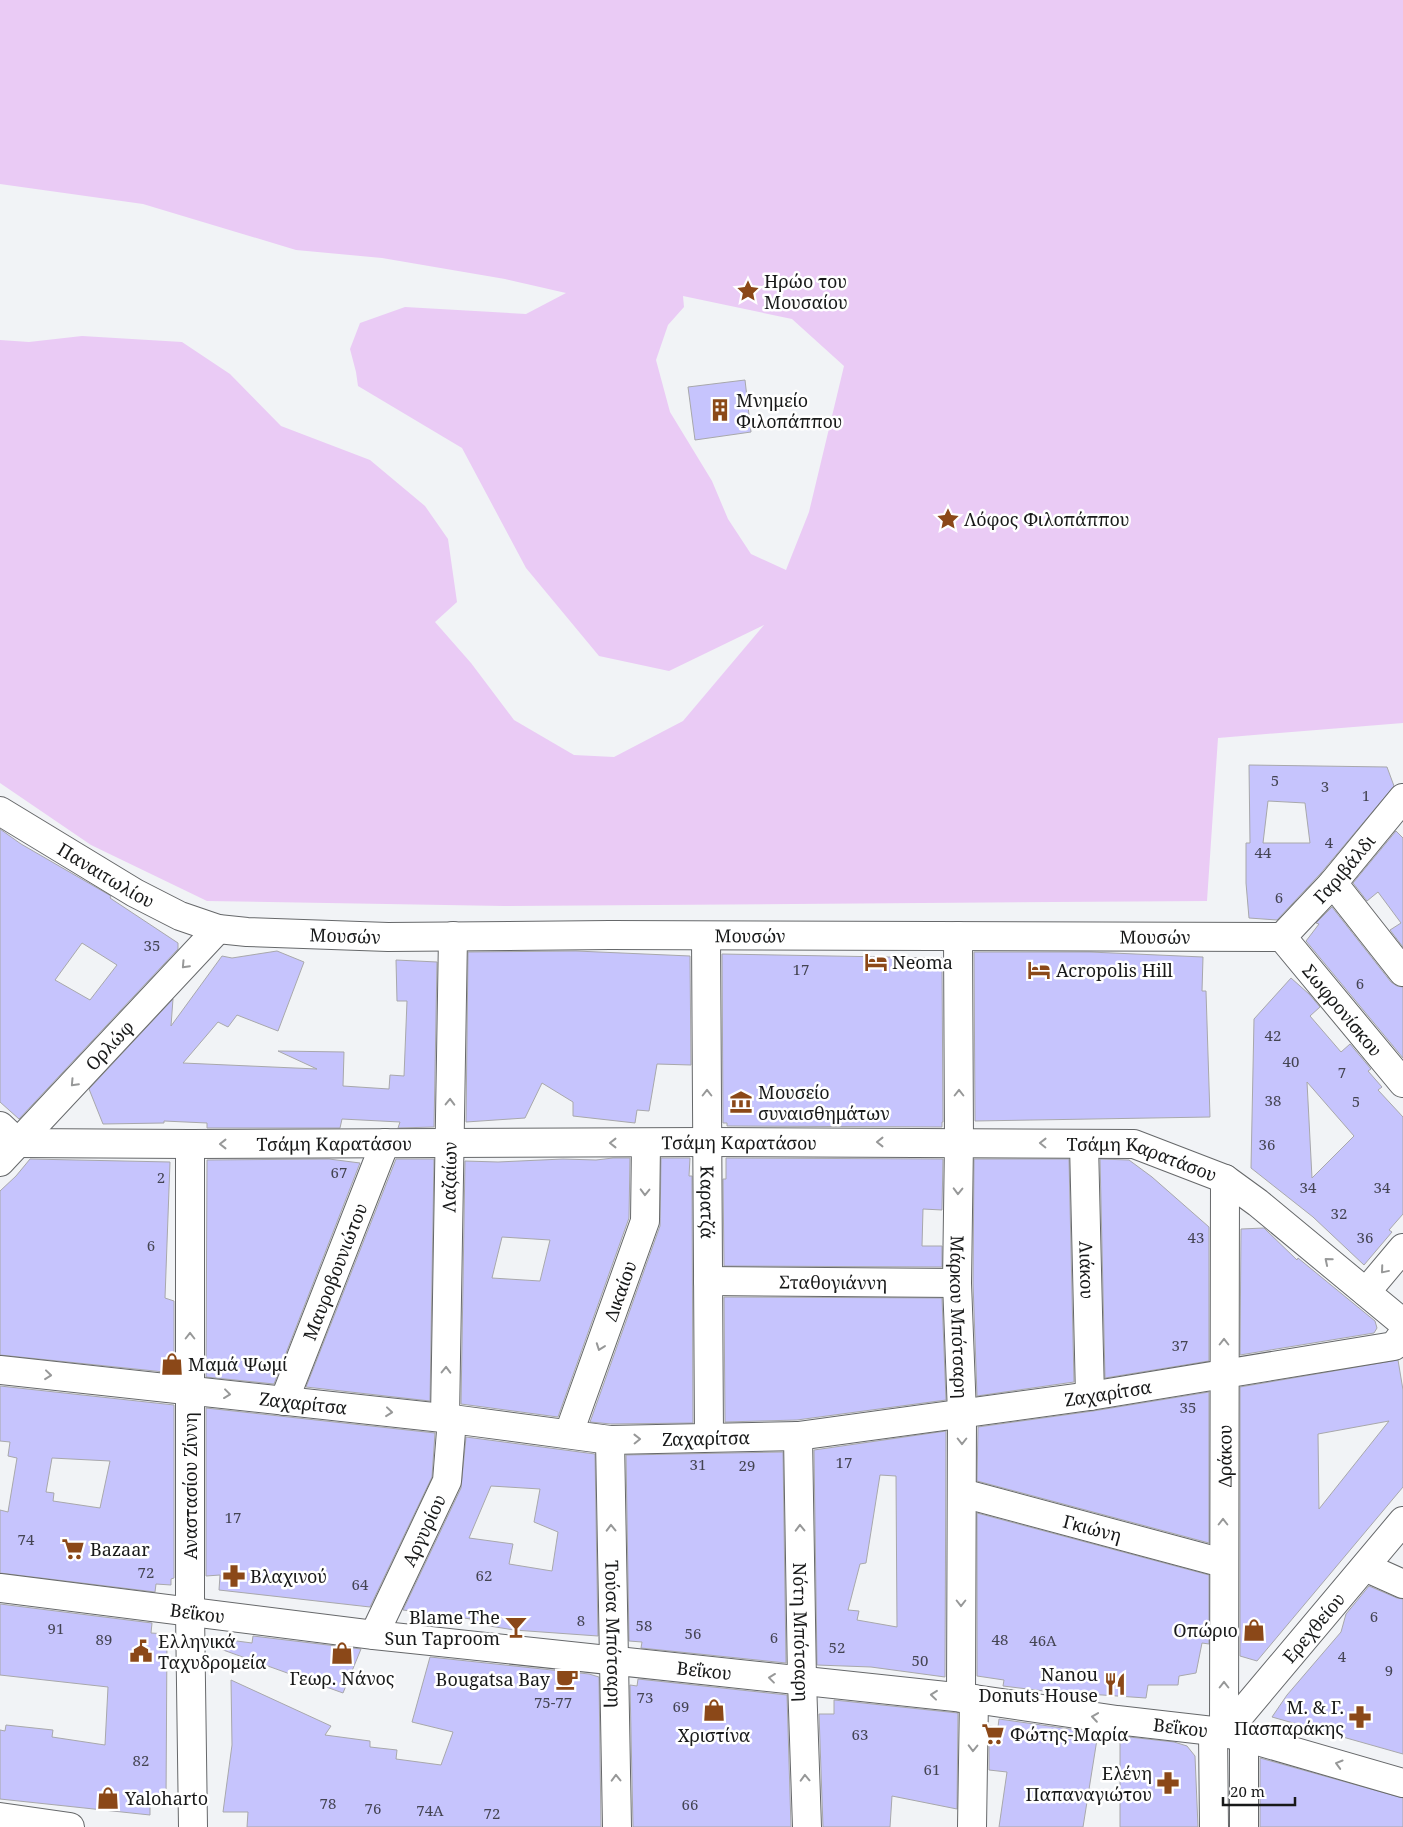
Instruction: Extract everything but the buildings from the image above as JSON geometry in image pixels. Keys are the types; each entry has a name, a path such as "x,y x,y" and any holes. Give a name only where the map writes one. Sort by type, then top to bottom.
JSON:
{"street":[{"name":"Γαριβάλδι","path":"1282,937 1333,883 1403,798"},
{"name":"Παναιτωλίου","path":"0,811 135,893 180,916 218,929"},
{"path":"1333,883 1403,972"},
{"name":"Μουσών","path":"218,929 247,932 369,936 1282,937"},
{"name":"Ορλώφ","path":"0,1162 9,1134 218,929"},
{"name":"Λαζαίων","path":"449,1419 449,1144 453,936"},
{"name":"Καρατζά","path":"706,936 709,1437"},
{"name":"Μάρκου Μπότσαρη","path":"958,936 959,1142 957,1282 972,1827"},
{"name":"Σωφρονίσκου","path":"1282,937 1403,1083"},
{"name":"Τσάμη Καρατάσου","path":"9,1134 190,1144 707,1142 1134,1144 1225,1179 1258,1203 1403,1324"},
{"name":"Μαυροβουνιώτου","path":"284,1400 385,1143"},
{"name":"Δικαίου","path":"569,1433 645,1221 646,1143"},
{"name":"Αναστασίου Ζίννη","path":"190,1144 190,1612 193,1827"},
{"name":"Λιάκου","path":"1084,1144 1090,1396"},
{"name":"Δράκου","path":"1225,1179 1223,1563 1227,1734 1244,1827"},
{"path":"1366,1292 1403,1248"},
{"name":"Σταθογιάννη","path":"708,1281 957,1282"},
{"name":"Ζαχαρίτσα","path":"0,1370 284,1400 569,1433 610,1440 798,1436 1090,1396 1394,1346 1403,1334"},
{"name":"Αργυρίου","path":"374,1635 447,1481 449,1419"},
{"name":"Νότη Μπότσαρη","path":"798,1436 802,1681 807,1827"},
{"name":"Τούσα Μπότσαρη","path":"610,1440 617,1827"},
{"name":"Γκιώνη","path":"962,1493 1223,1563"},
{"name":"Ερεχθείου","path":"1227,1734 1403,1520"},
{"path":"1365,1566 1403,1584"},
{"name":"Βεΐκου","path":"0,1588 374,1635 967,1698 1227,1734 1403,1782"},
{"name":"Δράκου","path":"1214,1827 1227,1734"},
{"path":"0,1817 70,1827"}],"shaded area":[{"name":"Λόφος Φιλοπάππου","path":"0,0 1403,0 1403,723 1218,738 1207,901 504,906 207,901 91,845 0,783 0,340 29,342 82,336 182,342 230,374 281,426 370,460 425,506 448,539 457,602 435,622 471,663 514,720 574,755 614,757 683,721 764,625 669,671 599,656 526,568 462,448 358,386 350,349 360,323 405,307 526,314 566,293 505,279 382,258 296,250 143,204 0,184","holes":["683,296 792,319 844,366 809,512 786,570 751,554 728,519 712,481 670,412 656,360 668,325 684,307"]}],"place":[{"name":"Ηρώο του Μουσαίου","path":"748,291"},
{"name":"Μνημείο Φιλοπάππου","path":"720,410"},
{"name":"Λόφος Φιλοπάππου","path":"948,519"},
{"name":"Neoma","path":"876,962"},
{"name":"Acropolis Hill","path":"1039,970"},
{"name":"Μουσείο συναισθημάτων","path":"741,1102"},
{"name":"Μαμά Ψωμί","path":"172,1364"},
{"name":"Bazaar","path":"73,1549"},
{"name":"Βλαχινού","path":"234,1576"},
{"name":"Blame The Sun Taproom","path":"516,1627"},
{"name":"Οπώριο","path":"1254,1630"},
{"name":"Ελληνικά Ταχυδρομεία","path":"141,1651"},
{"name":"Γεωρ. Νάνος","path":"342,1653"},
{"name":"Bougatsa Bay","path":"567,1679"},
{"name":"Nanou Donuts House","path":"1115,1684"},
{"name":"Χριστίνα","path":"714,1710"},
{"name":"Μ. & Γ. Πασπαράκης","path":"1360,1717"},
{"name":"Φώτης-Μαρία","path":"993,1734"},
{"name":"Ελένη Παπαναγιώτου","path":"1168,1783"},
{"name":"Yaloharto","path":"108,1798"}]}
